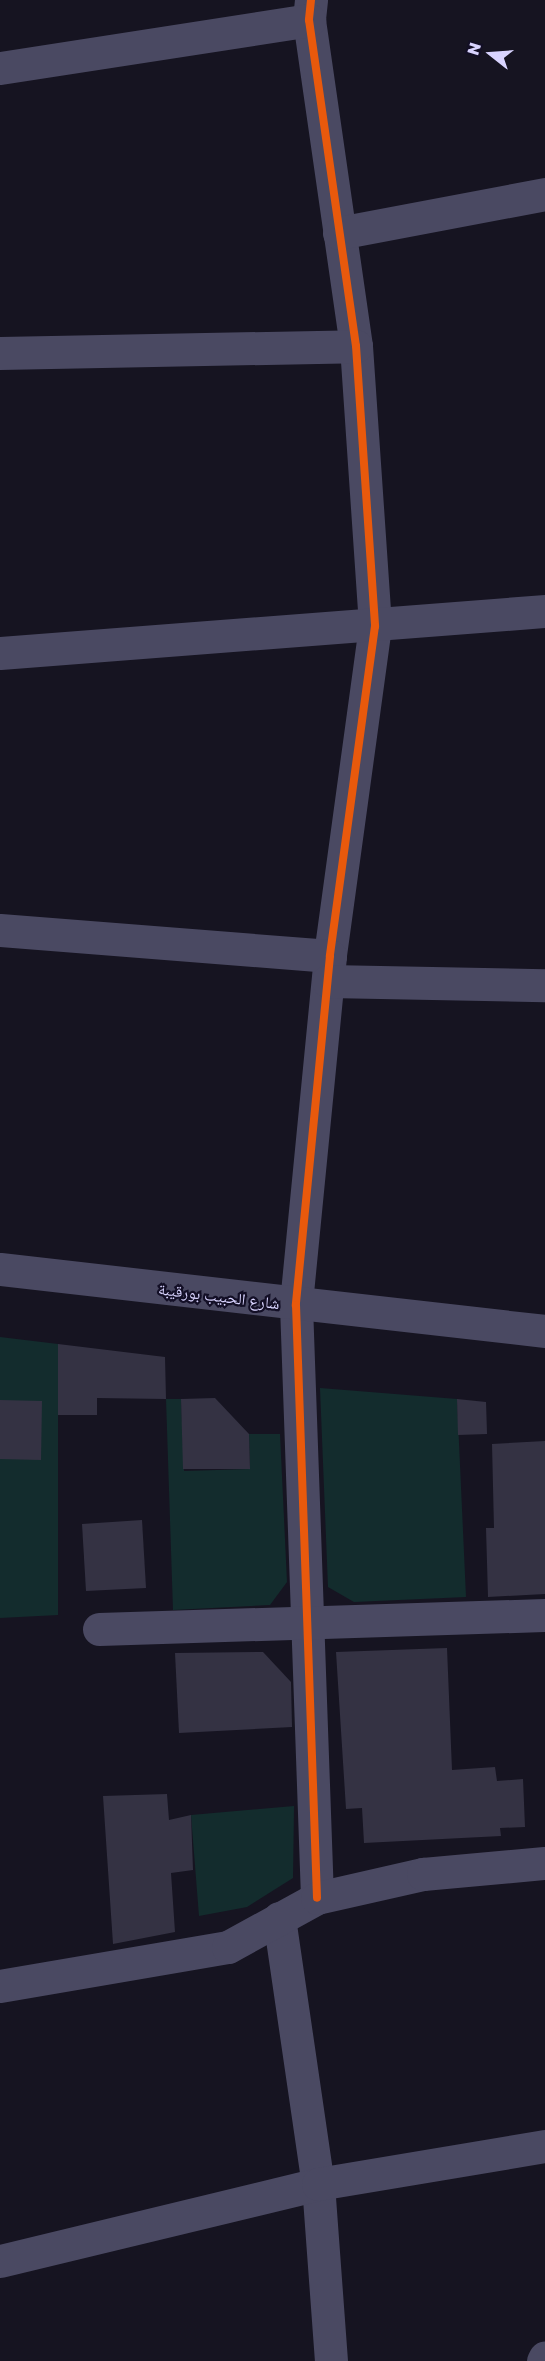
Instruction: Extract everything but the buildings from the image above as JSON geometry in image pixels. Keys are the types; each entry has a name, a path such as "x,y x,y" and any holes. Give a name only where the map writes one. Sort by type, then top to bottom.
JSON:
{"street":[{"path":"0,68 310,10 356,346 375,626 329,969 296,1305 317,1898"},
{"path":"339,233 545,194"},
{"path":"0,353 356,346"},
{"path":"0,653 375,626 545,611"},
{"path":"0,930 329,969 545,985"},
{"name":"شارع الحبيب بورقيبة","path":"0,1269 296,1305 545,1331"},
{"path":"99,1629 545,1615"},
{"path":"0,1986 228,1947 317,1898 423,1874 545,1863"},
{"path":"279,1918 318,2184 331,2361"},
{"path":"0,2261 318,2184 545,2146"},
{"path":"543,2361 545,2356"}],"green space":[{"path":"0,1337 58,1344 58,1615 0,1618"},
{"path":"320,1388 457,1399 466,1597 354,1602 328,1587"},
{"path":"166,1399 181,1399 184,1471 250,1469 249,1434 280,1434 287,1582 270,1605 173,1610"},
{"path":"294,1806 293,1878 247,1907 199,1916 191,1815"}],"cycle path":[{"path":"311,0 309,20 356,346 375,626 330,956 296,1305 317,1898"}]}
